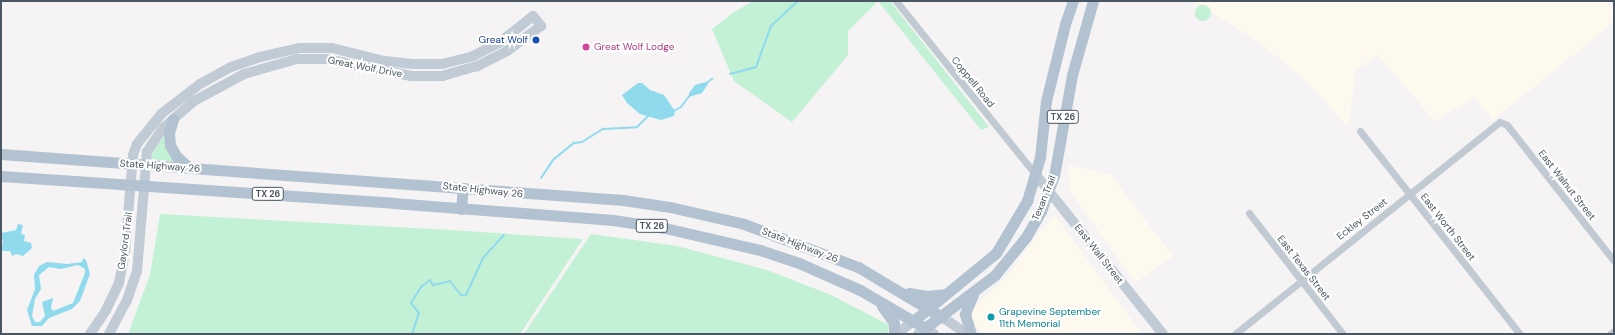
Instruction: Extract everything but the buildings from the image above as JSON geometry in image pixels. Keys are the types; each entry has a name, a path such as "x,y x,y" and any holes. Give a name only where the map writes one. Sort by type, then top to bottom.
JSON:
{"main road":[{"name":"Texan Trail","path":"912,322 996,253 1027,201 1036,174 1046,101 1065,24 1073,1"},
{"name":"Texan Trail","path":"926,332 942,317 974,294 1008,262 1026,237 1054,176 1072,75 1094,1"},
{"path":"173,119 169,133 170,146 176,156 190,168"},
{"name":"State Highway 26","path":"1,154 623,200 709,216 783,238 858,267 942,317"},
{"name":"State Highway 26","path":"1,176 613,220 683,232 760,250 799,263 874,299 926,332"},
{"path":"460,208 463,188"},
{"name":"TX 26","path":"895,288 926,296 948,293"},
{"path":"971,334 965,314 974,294"},
{"path":"874,299 892,317 894,323 894,334"}],"street":[{"name":"Coppell Road","path":"896,1 1036,174"},
{"name":"Great Wolf Drive","path":"132,164 137,144 153,121 200,84 231,67 260,57 300,48 332,48 384,61 412,64 442,64 473,56 499,43 533,16 541,26 507,51 483,63 443,76 411,76 326,59 297,59 264,67 219,86 173,119 150,144 144,186"},
{"name":"Eckley Street","path":"1235,334 1496,125 1504,123"},
{"name":"East Walnut Street","path":"1504,123 1614,260"},
{"name":"East Worth Street","path":"1360,131 1520,334"},
{"name":"Gaylord Trail","path":"90,334 106,310 119,283 125,252 132,164"},
{"name":"East Wall Street","path":"1036,174 1163,334"},
{"name":"Gaylord Trail","path":"109,334 127,300 137,271 144,186"},
{"name":"East Texas Street","path":"1249,213 1343,334"},
{"path":"942,317 967,334"},
{"path":"897,334 912,322"},
{"path":"1610,334 1614,331"}],"shaded area":[{"path":"1193,1 1605,1 1614,9 1614,22 1493,120 1474,98 1435,121 1377,55 1355,71 1350,120 1345,125 1318,93 1285,63 1254,39"},
{"path":"1068,165 1111,175 1173,256 1135,283 1070,191"},
{"path":"1056,215 1142,334 984,334 975,326 972,314 973,308 1011,272 1039,232"}],"green space":[{"path":"754,1 878,1 848,31 848,55 792,122 734,81 712,29 734,12"},
{"path":"878,1 890,1 989,127 981,130"},
{"path":"1203,5 1210,10 1211,13 1206,20 1203,21 1196,16 1195,13 1200,6"},
{"path":"165,135 178,162 151,159 153,151"},
{"path":"160,214 583,239 520,334 128,334 150,275"},
{"path":"591,234 677,246 767,270 831,295 889,325 888,333 524,334"}],"water":[{"path":"706,82 708,84 702,93 689,97 689,93 695,85"},
{"path":"638,83 642,83 650,90 664,95 675,111 674,116 661,120 640,114 627,103 622,95"},
{"path":"18,224 23,225 21,234 25,235 24,241 31,243 32,248 23,256 16,254 12,256 10,251 3,251 1,249 3,243 1,233 16,230"},
{"path":"83,258 86,260 90,274 80,301 72,309 49,318 42,326 32,326 27,310 35,289 34,275 39,266 47,262 67,264 82,262","holes":["78,265 85,269 85,273 73,303 53,311 51,308 53,298 42,302 45,316 40,322 35,322 32,316 35,299 41,289 39,275 49,267 61,269"]}],"waterway":[{"path":"730,74 756,67 771,26 798,1"},
{"path":"705,84 712,79"},
{"path":"674,111 681,107 690,95"},
{"path":"541,178 554,159 574,143 582,142 603,129 637,127 649,115"},
{"path":"412,334 419,313 411,303 421,287 430,280 433,285 450,281 461,295 466,295 483,258 504,235"}],"place":[{"name":"Great Wolf","path":"536,40"},
{"name":"Great Wolf Lodge","path":"586,47"},
{"name":"Grapevine September 11th Memorial","path":"991,317"}]}
